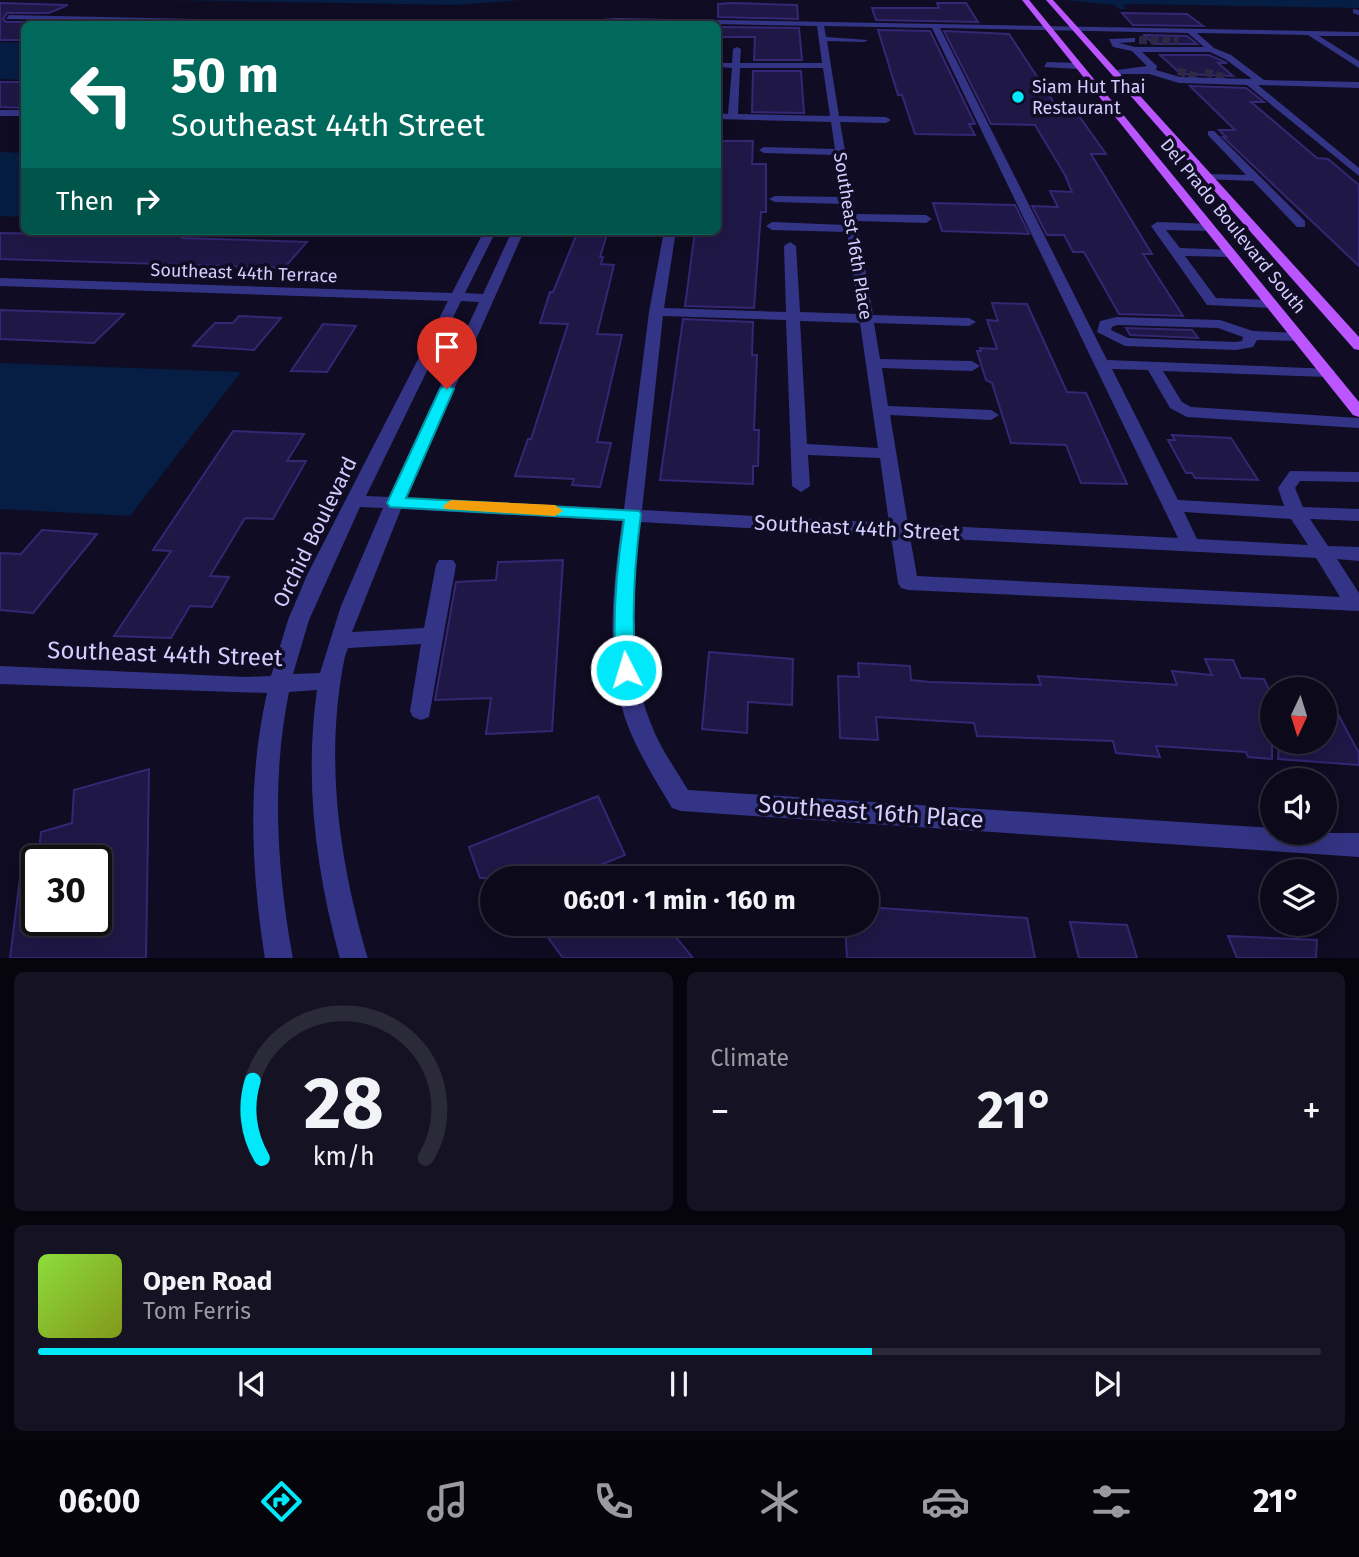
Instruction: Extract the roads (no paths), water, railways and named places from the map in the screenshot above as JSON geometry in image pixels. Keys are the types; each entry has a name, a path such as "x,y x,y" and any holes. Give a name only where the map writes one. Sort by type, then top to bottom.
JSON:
{"main road":[{"name":"Del Prado Boulevard South","path":"1027,1 1359,412"},
{"name":"Del Prado Boulevard South","path":"1051,1 1359,346"}],"street":[{"path":"0,11 18,13 4,18"},
{"path":"4,18 170,21"},
{"path":"721,23 935,26 965,31 988,24 1050,29 1359,34"},
{"name":"Southeast 16th Place","path":"820,24 867,319 897,531 908,583 1357,606"},
{"path":"935,26 1191,545"},
{"path":"1190,31 1211,50"},
{"path":"1310,33 1359,65"},
{"path":"823,40 864,40"},
{"path":"1178,41 1201,41"},
{"path":"1261,82 1228,57 1211,50 1137,45 1150,70 1180,80 1359,85"},
{"path":"733,117 737,50"},
{"path":"721,65 827,66"},
{"path":"1047,65 1078,66"},
{"path":"1114,71 1177,69"},
{"path":"1220,69 1245,70"},
{"path":"1199,73 1209,81"},
{"path":"1227,78 1244,82 1359,173"},
{"path":"721,116 835,119 887,125 882,107"},
{"path":"1077,107 1112,108"},
{"path":"0,113 21,113"},
{"path":"1212,133 1301,223"},
{"path":"764,150 840,152"},
{"path":"1209,177 1256,178"},
{"path":"775,199 848,201"},
{"path":"772,226 926,219"},
{"path":"1209,227 1157,226 1212,302 1272,304"},
{"name":"Orchid Boulevard","path":"279,958 272,928 264,815 271,727 279,685 305,600 488,235"},
{"path":"355,958 324,803 323,733 329,681 340,640 366,569 516,235"},
{"path":"633,514 656,312 669,235"},
{"path":"790,246 801,486"},
{"path":"1179,257 1230,253"},
{"path":"1179,257 1240,265"},
{"name":"Southeast 44th Terrace","path":"0,282 487,298"},
{"path":"656,312 969,322"},
{"path":"1104,332 1105,324 1117,321 1220,324 1251,335 1299,337"},
{"path":"1085,331 1104,332 1125,342 1236,346 1248,344 1251,335"},
{"path":"873,363 972,366"},
{"path":"1101,364 1327,372"},
{"path":"1153,366 1176,405 1187,412 1359,423"},
{"path":"880,410 991,415"},
{"path":"799,449 886,453"},
{"path":"1357,606 1285,491 1286,484 1296,475 1359,477"},
{"name":"Southeast 44th Street","path":"355,501 1359,554"},
{"path":"1171,505 1359,515"},
{"name":"Southeast 16th Place","path":"633,514 624,576 622,631 626,670 636,717 655,758 681,800 1359,845"},
{"path":"421,711 446,565"},
{"path":"340,640 433,636"},
{"name":"Southeast 44th Street","path":"0,675 279,685 329,681"}],"water":[{"path":"169,0 523,0 455,5"},
{"path":"1064,0 1359,0 1359,8 1135,4 1123,5 1127,9 1119,9 1115,5"},
{"path":"0,42 21,43 21,80 0,79"},
{"path":"0,152 21,153 21,217 0,216"},
{"path":"0,363 241,372 130,516 0,509"}],"tunnel":[{"path":"1139,40 1178,41"},
{"path":"1178,71 1198,77"},
{"path":"1205,72 1227,78"}],"place":[{"name":"Siam Hut Thai Restaurant","path":"1018,97"}]}
